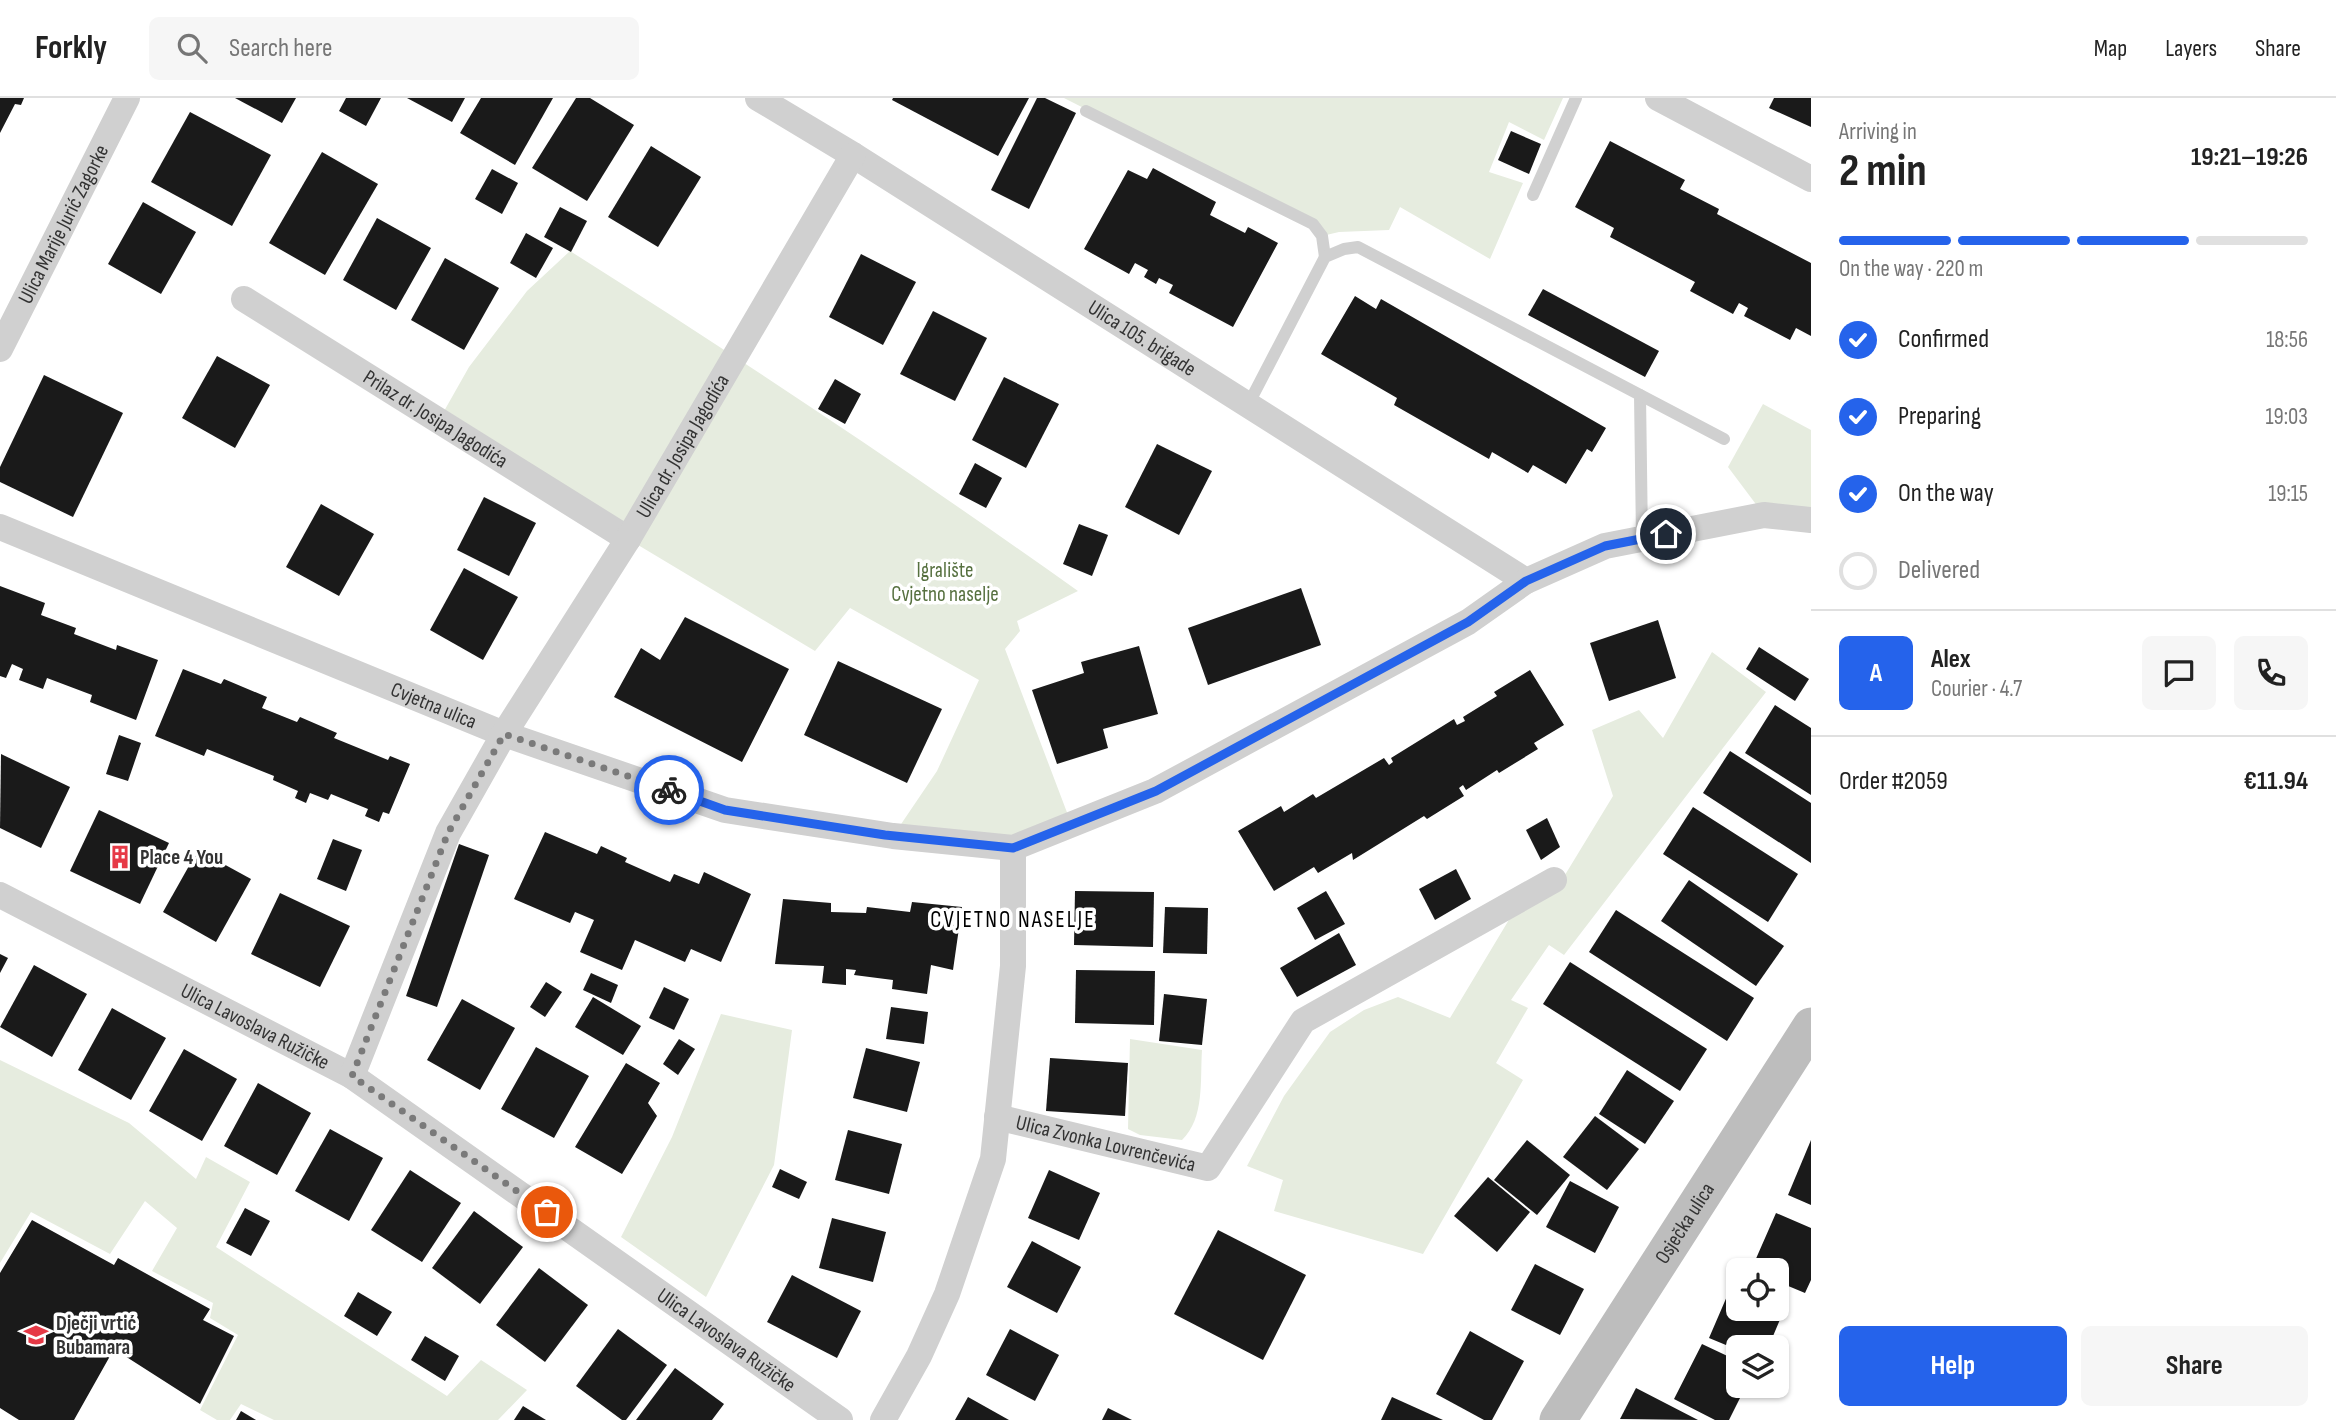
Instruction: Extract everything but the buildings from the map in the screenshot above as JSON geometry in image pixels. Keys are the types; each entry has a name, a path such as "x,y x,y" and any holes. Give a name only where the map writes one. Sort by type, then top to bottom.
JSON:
{"street":[{"name":"Ulica Marije Jurić Zagorke","path":"0,349 127,98"},
{"name":"Ulica 105. brigade","path":"758,98 853,155 1526,581"},
{"path":"1658,98 1811,179"},
{"name":"Ulica dr. Josipa Jagodića","path":"352,1076 448,833 504,734 628,539 853,155"},
{"name":"Prilaz dr. Josipa Jagodića","path":"244,299 628,539"},
{"name":"Cvjetna ulica","path":"0,527 504,734 725,810 885,835 1013,848 1156,791 1468,622 1526,581 1605,546 1764,515 1811,520"},
{"name":"Ulica Zvonka Lovrenčevića","path":"883,1420 919,1356 947,1294 993,1159 1013,966 1013,848"},
{"name":"Ulica Zvonka Lovrenčevića","path":"997,1117 1208,1168 1303,1021 1554,880"},
{"name":"Ulica Lavoslava Ružičke","path":"0,895 352,1076 840,1420"},
{"name":"Osječka ulica","path":"1558,1420 1811,1026"}],"lane":[{"path":"1533,195 1576,98"},
{"path":"1086,111 1312,224 1322,236 1325,257 1248,405"},
{"path":"1325,257 1344,249 1358,247 1724,439"},
{"path":"1640,395 1642,539"}],"green space":[{"path":"1064,98 1563,98 1544,140 1509,122 1489,172 1523,183 1490,259 1400,207 1389,230 1339,232 1322,236 1312,224"},
{"name":"Igralište Cvjetno naselje","path":"570,251 827,418 1078,591 1017,621 1020,631 1005,649 1071,823 1013,848 893,836 937,771 979,680 850,608 815,651 628,539 439,420 469,367 527,291"},
{"path":"1763,404 1811,430 1811,520 1764,515 1728,467"},
{"path":"1712,652 1766,692 1564,955 1549,945 1511,1000 1528,1008 1496,1063 1523,1080 1423,1254 1274,1211 1283,1180 1247,1166 1284,1096 1330,1032 1364,1010 1398,997 1450,1018 1510,918 1554,893 1613,796 1592,730 1639,710 1663,738"},
{"path":"721,1014 792,1030 774,1165 706,1297 621,1237 672,1137"},
{"path":"1130,1039 1202,1050 1198,1110 1195,1121 1182,1140 1140,1135 1128,1129"},
{"path":"0,1060 129,1123 196,1179 206,1157 250,1182 216,1247 447,1396 481,1360 527,1390 498,1420 274,1420 241,1404 230,1420 217,1420 200,1410 238,1335 210,1318 213,1303 152,1271 177,1228 145,1201 110,1254 31,1212 0,1263"}],"way so far":[{"path":"547,1212 352,1076 448,833 504,734 669,790"}],"place":[{"name":"Place 4 You","path":"120,857"},
{"name":"Dječji vrtić Bubamara","path":"36,1335"}],"district":[{"name":"CVJETNO NASELJE","path":"1013,920"}],"route":[{"path":"669,790 725,810 885,835 1013,848 1156,791 1468,622 1526,581 1605,546 1666,534"}]}
